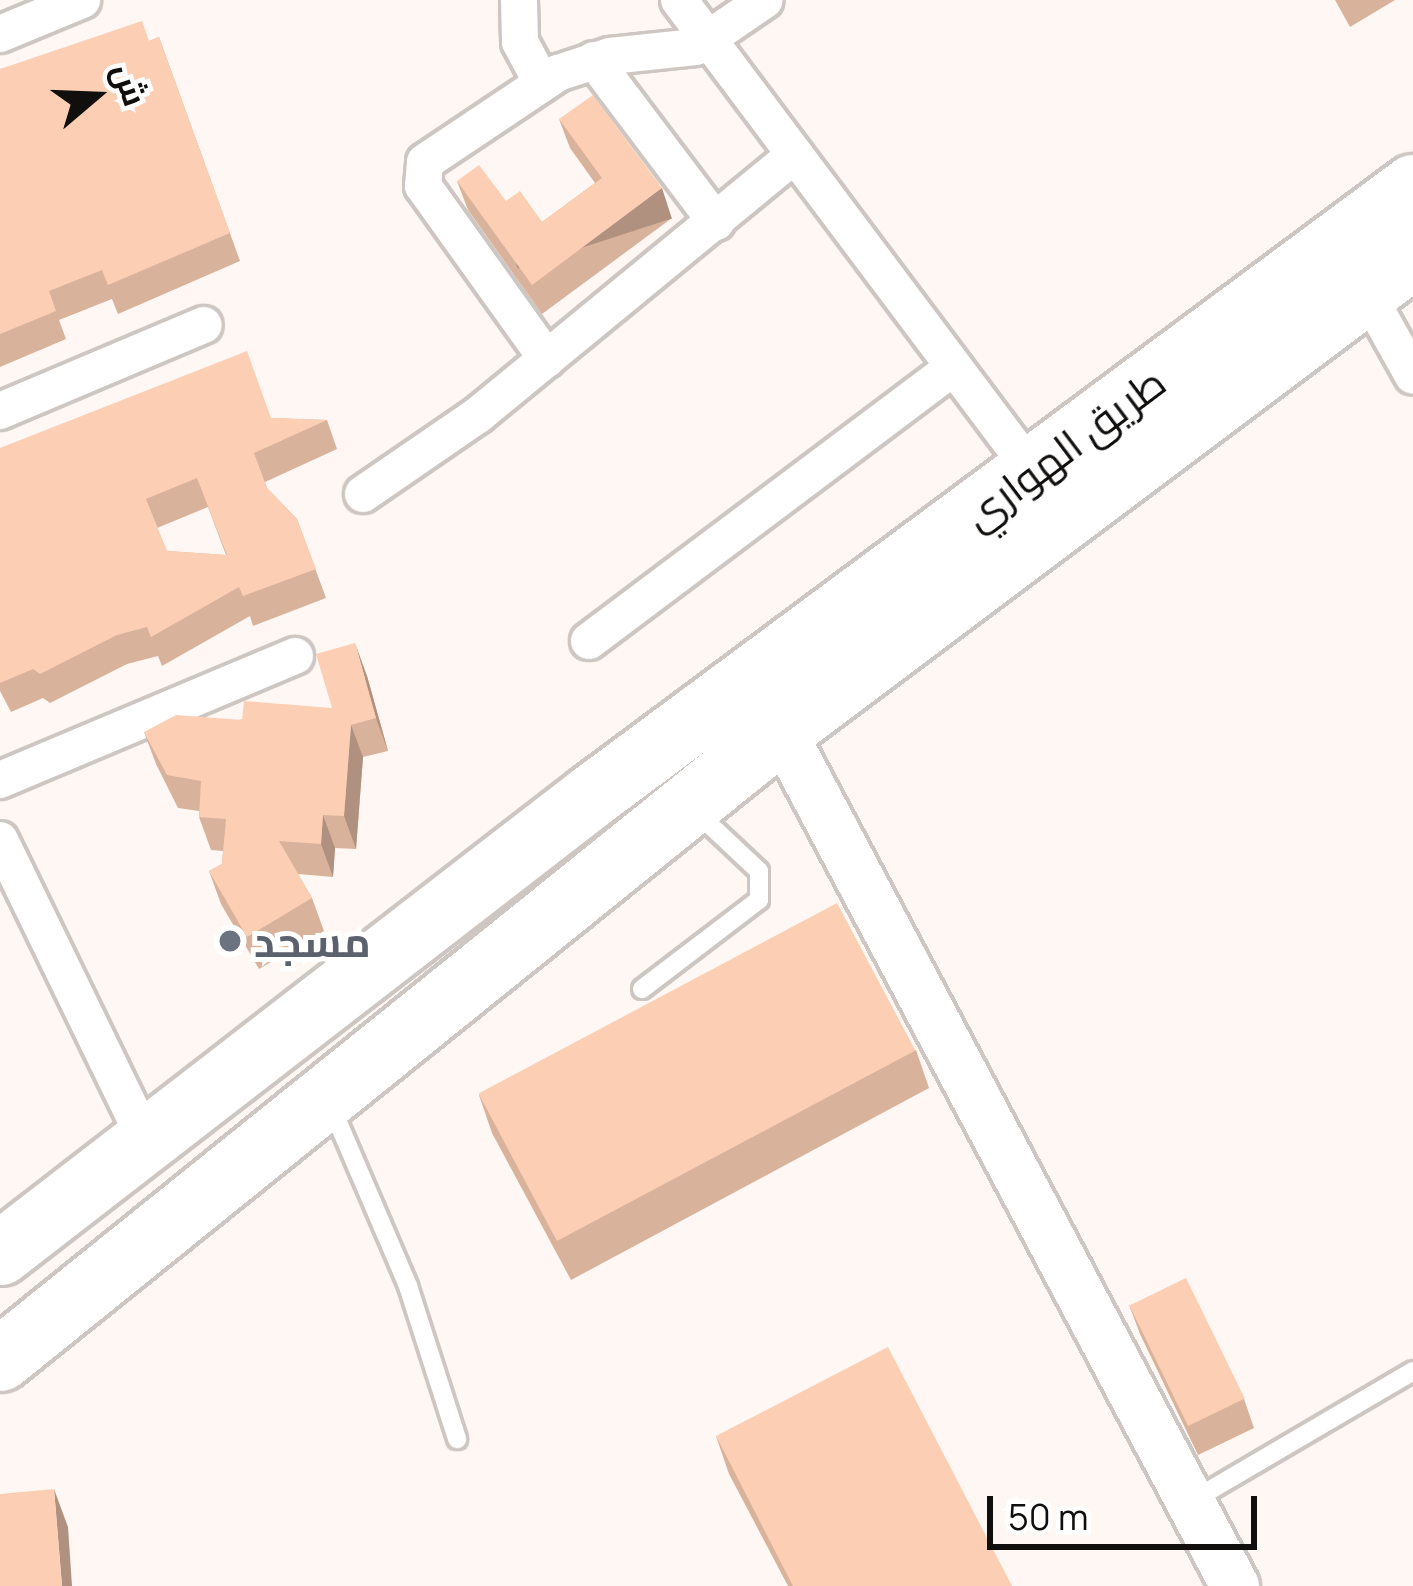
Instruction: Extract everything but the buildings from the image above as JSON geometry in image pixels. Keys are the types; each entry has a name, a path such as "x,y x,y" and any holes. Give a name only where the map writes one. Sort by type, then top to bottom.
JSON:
{"highway":[{"name":"طريق الهواري","path":"0,1253 145,1138 1413,186"},
{"name":"طريق الهواري","path":"0,1359 781,730 1389,273"},
{"path":"0,1221 70,1197"}],"street":[{"path":"0,34 82,0"},
{"path":"519,0 520,42 542,83"},
{"path":"679,0 1032,471"},
{"path":"547,359 421,178 431,156 542,83 594,59 710,40 765,0"},
{"path":"594,59 716,222"},
{"path":"363,494 547,359 796,155"},
{"path":"1389,273 1413,376"},
{"path":"0,411 204,325"},
{"path":"589,641 955,367"},
{"path":"0,780 295,656"},
{"path":"781,730 1185,1504 1235,1586"},
{"path":"0,840 145,1138"}],"lane":[{"path":"642,989 759,900 759,872 688,805"},
{"path":"327,1096 408,1286 457,1439"},
{"path":"1185,1504 1413,1371"}],"place":[{"name":"مسجد","path":"230,941"}]}
